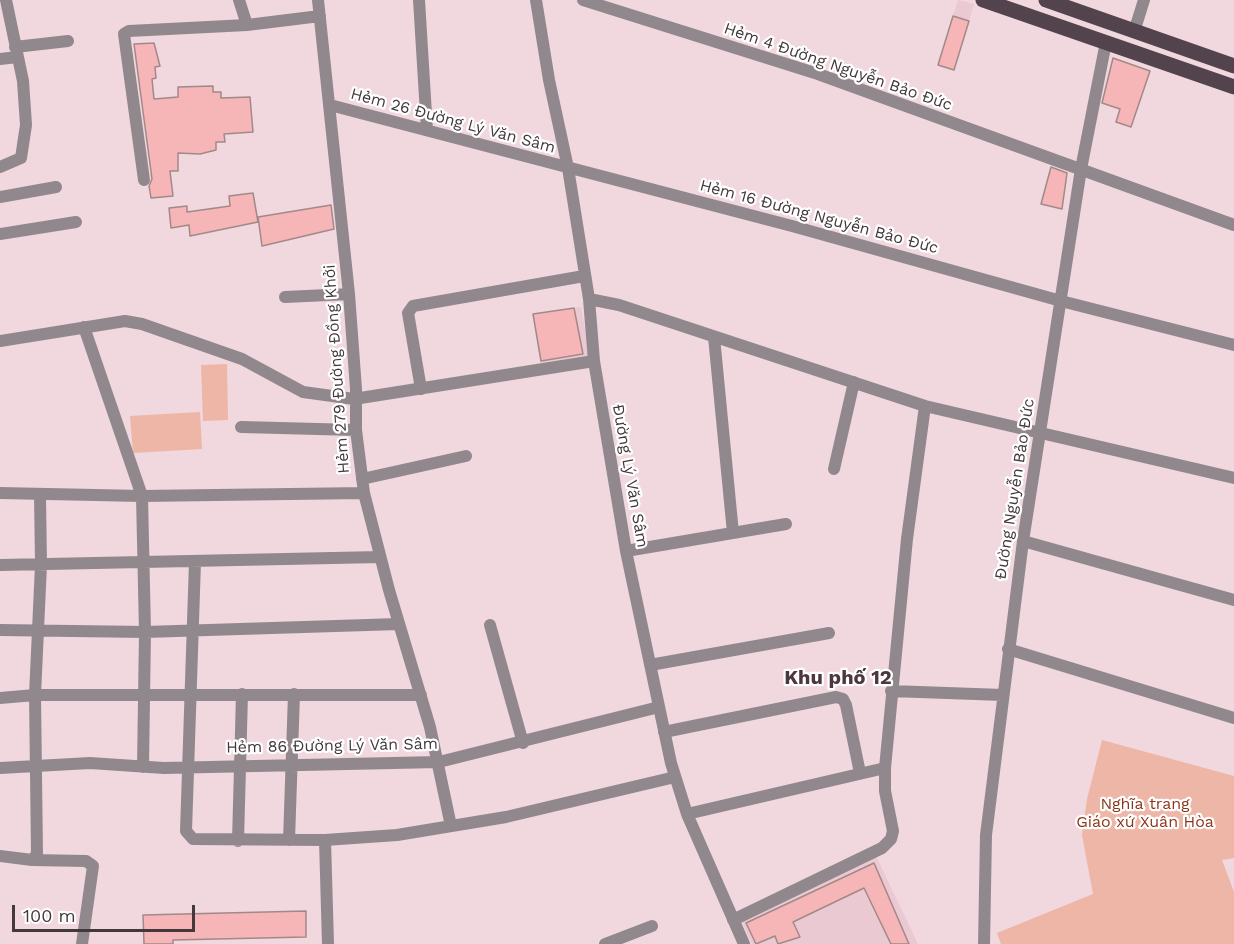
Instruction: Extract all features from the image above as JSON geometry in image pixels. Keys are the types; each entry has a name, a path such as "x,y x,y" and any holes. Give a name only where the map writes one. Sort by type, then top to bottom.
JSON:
{"main road":[{"path":"984,0 1234,87"},
{"path":"1047,0 1234,66"},
{"path":"1106,42 1110,23"}],"street":[{"path":"0,167 17,162 24,153 26,103 6,0"},
{"path":"239,0 247,25"},
{"name":"Hẻm 279 Đường Đồng Khởi","path":"318,0 349,294 356,389 354,399 356,430 364,493 439,762 452,826"},
{"path":"419,0 427,130"},
{"name":"Đường Lý Văn Sâm","path":"536,0 589,299 594,361 626,551 664,732 687,814 744,944"},
{"name":"Hẻm 4 Đường Nguyễn Bảo Đức","path":"583,0 818,74 1234,225"},
{"path":"1134,32 1144,0"},
{"path":"144,180 124,34 129,31 247,25 320,16"},
{"path":"0,59 16,52 68,41"},
{"name":"Đường Nguyễn Bảo Đức","path":"984,944 986,835 1008,650 1081,169 1106,42"},
{"name":"Hẻm 26 Đường Lý Văn Sâm","path":"330,105 567,168"},
{"name":"Hẻm 16 Đường Nguyễn Bảo Đức","path":"567,168 803,229 1061,301 1234,345"},
{"path":"0,197 56,187"},
{"path":"0,234 76,222"},
{"path":"421,389 408,313 413,306 584,276"},
{"path":"285,297 349,294"},
{"path":"589,299 619,305 925,406 1234,478"},
{"path":"0,341 124,321 142,324 242,359 303,392 354,399 594,361"},
{"path":"84,327 142,496 145,632 143,766"},
{"path":"714,337 733,533"},
{"path":"834,469 854,382"},
{"path":"734,920 882,848 891,839 893,831 885,791 885,768 891,691 907,539 925,406"},
{"path":"241,426 356,430"},
{"path":"362,479 466,456"},
{"path":"0,493 142,496 364,493"},
{"path":"32,860 37,854 35,695 41,565 40,495"},
{"path":"626,551 786,524"},
{"path":"1023,540 1234,600"},
{"path":"0,565 380,557"},
{"path":"195,562 186,831 193,839 325,840 397,836 527,813 675,777"},
{"path":"0,630 145,632 399,624"},
{"path":"490,625 523,743"},
{"path":"650,666 829,633"},
{"path":"1008,650 1234,718"},
{"path":"891,691 1003,695"},
{"path":"0,698 35,695 144,694 421,695"},
{"path":"238,841 242,694"},
{"path":"290,840 294,694"},
{"path":"664,732 836,697 843,699 846,705 860,773"},
{"name":"Hẻm 86 Đường Lý Văn Sâm","path":"0,768 90,764 187,767 291,763 439,762 523,743 659,707"},
{"path":"687,814 885,768"},
{"path":"325,840 328,944"},
{"path":"0,856 32,860 86,861 93,866 82,944"},
{"path":"605,944 652,926"}],"shaded area":[{"path":"958,0 974,4 954,70 938,65"},
{"path":"581,307 590,357 541,365 533,314"},
{"path":"876,856 918,944 752,944 742,922"}],"green space":[{"path":"227,364 228,420 203,421 201,365"},
{"path":"200,412 202,449 133,453 130,416"},
{"name":"Nghĩa trang Giáo xứ Xuân Hòa","path":"1102,740 1234,776 1234,858 1222,860 1234,892 1234,944 1001,944 997,933 1093,894 1082,835 1087,799"}],"building":[{"path":"953,16 969,21 954,70 938,65"},
{"path":"154,43 160,66 155,67 156,78 152,79 154,99 178,97 178,87 213,86 213,92 221,92 221,98 250,97 253,132 224,134 225,142 216,142 216,150 200,154 178,153 178,171 170,171 173,196 151,198 149,186 152,179 134,44"},
{"path":"1113,58 1150,71 1131,127 1116,122 1120,109 1102,103"},
{"path":"1051,167 1067,173 1062,209 1041,204"},
{"path":"253,193 258,222 190,236 189,225 171,228 169,208 187,206 187,212 230,206 229,196"},
{"path":"331,205 334,229 262,246 258,217"},
{"path":"574,308 583,354 541,361 533,314"},
{"path":"874,863 909,944 891,944 864,888 793,922 800,937 778,944 775,936 756,944 746,923"},
{"path":"306,911 306,937 173,940 173,944 144,944 143,915"}],"district":[{"name":"Khu phố 12","path":"838,678"}]}
